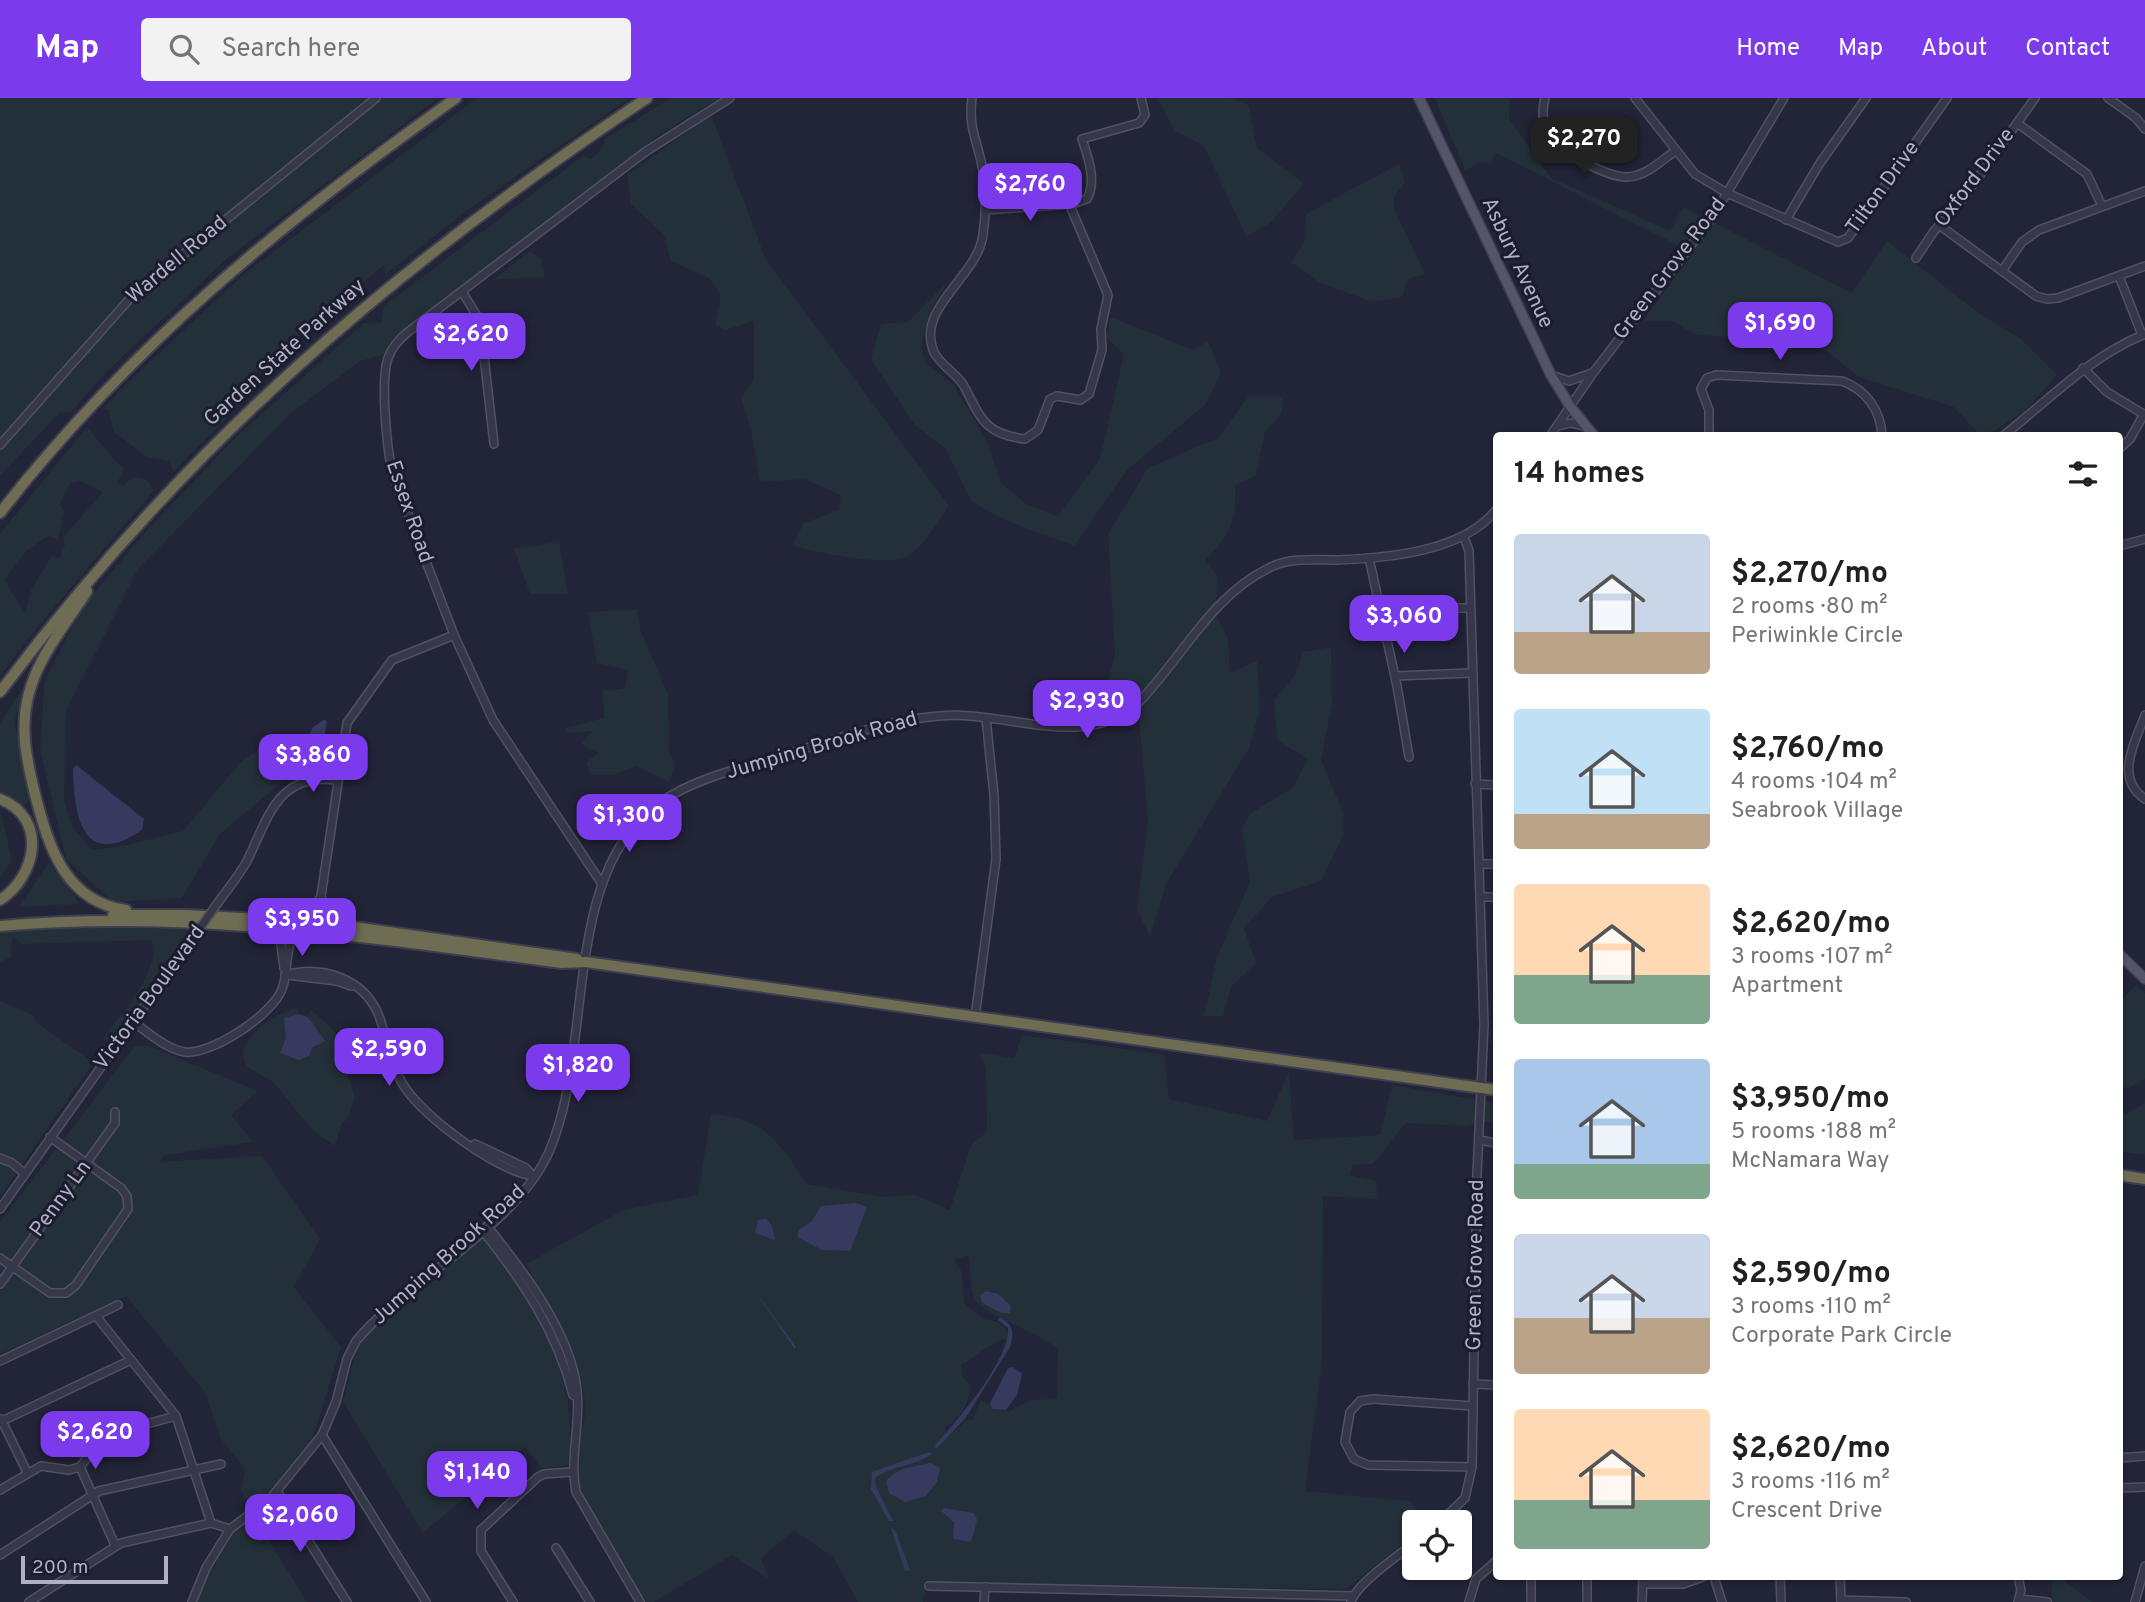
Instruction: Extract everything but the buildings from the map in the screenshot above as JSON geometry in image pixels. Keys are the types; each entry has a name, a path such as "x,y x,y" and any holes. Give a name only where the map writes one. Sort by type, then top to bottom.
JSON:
{"highway":[{"path":"0,513 77,419 180,315 294,219 456,98"},
{"name":"Garden State Parkway","path":"0,692 106,559 227,430 351,316 461,228 647,98"},
{"path":"106,559 43,660 27,704 26,753 48,844 71,882 100,904 125,910 195,911 561,963 586,962 1493,1090"},
{"path":"0,799 17,809 25,818 33,848 24,876 0,900"},
{"path":"0,919 149,914 229,916"},
{"path":"42,919 255,926 338,924 565,955 586,962"},
{"path":"0,926 74,922"},
{"path":"2123,1175 2145,1178"}],"main road":[{"name":"Asbury Avenue","path":"1419,98 1551,375 1570,406 1591,432"},
{"path":"2123,958 2145,979"}],"street":[{"name":"Wardell Road","path":"0,446 133,295 376,98"},
{"name":"Essex Road","path":"601,884 493,720 454,635 392,472 387,444 385,373 388,357 400,339 645,152 730,98"},
{"path":"972,98 969,123 983,168 985,210 979,254 939,307 931,324 930,339 940,362 963,383 979,416 991,430 1004,436 1025,439 1038,430 1050,398 1056,396 1080,400 1088,396 1102,350 1100,333 1108,289 1072,204"},
{"path":"985,210 1072,204 1087,199 1091,187 1088,159 1082,139 1139,123 1145,115 1140,98"},
{"path":"1545,98 1543,114 1552,139 1606,172 1636,176 1675,151"},
{"name":"Tilton Drive","path":"1634,98 1695,174 1727,193 1835,242 1845,241 1947,98"},
{"name":"Green Grove Road","path":"1553,432 1593,373 1698,238 1784,98"},
{"path":"1786,220 1820,163 1866,98"},
{"name":"Oxford Drive","path":"1916,258 1954,211 2035,98"},
{"path":"2108,98 2136,118 2145,129"},
{"path":"2017,123 2087,174 2102,206"},
{"path":"2002,271 2019,246 2034,233 2145,191"},
{"path":"1940,225 2036,296 2047,299 2145,266"},
{"path":"2008,432 2083,368 2110,349 2144,335 2119,276"},
{"path":"463,293 480,321 494,444"},
{"path":"2083,368 2107,392 2144,414 2123,443"},
{"path":"1551,375 1569,381 1593,373"},
{"path":"1709,432 1709,410 1701,389 1705,380 1716,375 1842,381 1870,400 1881,432"},
{"path":"1557,427 1571,423 1586,426"},
{"path":"1464,537 1493,513"},
{"name":"Green Grove Road","path":"1452,1510 1467,1495 1472,1467 1484,1025 1469,551 1464,537"},
{"name":"Jumping Brook Road","path":"192,1602 203,1574 230,1528 277,1492 322,1435 336,1402 347,1359 356,1341 514,1201 548,1152 568,1090 586,962 601,884 617,848 629,830 658,804 688,787 743,767 882,726 942,715 1067,727 1111,721 1139,702 1215,611 1265,570 1293,561 1369,558 1441,545 1464,537"},
{"path":"2123,545 2145,539"},
{"path":"1369,558 1395,676 1409,757"},
{"path":"1380,612 1469,608"},
{"path":"338,924 325,913 321,896 345,726 385,666 395,657 454,635"},
{"path":"1395,676 1471,673"},
{"path":"2145,715 2127,773 2133,788 2145,799"},
{"path":"975,1017 996,859 994,795 986,718"},
{"name":"Victoria Boulevard","path":"0,1209 242,869 267,814 281,797 308,781 337,780"},
{"path":"1475,784 1493,785"},
{"path":"1479,864 1493,864"},
{"path":"133,1022 175,1049 190,1052 207,1049 269,1011 280,994 290,941 321,896"},
{"path":"1480,897 1493,897"},
{"path":"255,926 273,932 280,938 285,975"},
{"path":"285,975 337,981 361,991 376,1010 390,1057 409,1094 430,1117 513,1169 533,1176"},
{"name":"Penny Ln","path":"0,1284 115,1123 115,1112"},
{"path":"0,1258 50,1293 66,1293 76,1285 128,1209 127,1196 50,1137"},
{"path":"1479,1140 1493,1142"},
{"path":"0,1158 7,1159 25,1174"},
{"path":"484,1228 512,1261 561,1338 577,1397 578,1426 572,1472 576,1492 640,1602"},
{"path":"0,1361 118,1305"},
{"path":"96,1316 176,1416 211,1523"},
{"path":"27,1472 1,1419 131,1360"},
{"path":"1474,1384 1493,1385"},
{"path":"1472,1467 1368,1465 1354,1460 1345,1442 1350,1412 1367,1399 1473,1406"},
{"path":"0,1490 41,1466 69,1470 80,1467 98,1444 113,1433 176,1416"},
{"path":"322,1435 426,1602"},
{"path":"2123,1458 2145,1456"},
{"path":"0,1555 92,1495 221,1464"},
{"path":"80,1467 115,1545"},
{"path":"513,1602 481,1551 481,1530 544,1474 572,1472"},
{"path":"2123,1488 2145,1487"},
{"path":"277,1492 347,1602"},
{"path":"29,1602 115,1545 211,1523 230,1528"},
{"path":"556,1548 590,1602"},
{"path":"929,1586 1183,1591 1352,1599 1402,1554"},
{"path":"1469,1602 1476,1579 1493,1564"},
{"path":"2134,1602 2145,1566"},
{"path":"1531,1580 1531,1602"},
{"path":"1587,1580 1587,1602"},
{"path":"1642,1602 1643,1580 1683,1584 1694,1580"},
{"path":"1715,1580 1723,1602"},
{"path":"1780,1580 1781,1602"},
{"path":"1840,1580 1841,1601 1906,1602"},
{"path":"2019,1580 2021,1585 2018,1600 2047,1602"},
{"path":"984,1602 985,1587"},
{"path":"1183,1591 1183,1602"}],"shaded area":[{"path":"0,98 438,98 229,257 105,373 71,412 59,413 0,476"},
{"path":"477,98 630,98 469,209 385,275 384,265 242,384 255,389 174,471 169,461 147,457 114,432 108,409 103,409 244,274"},
{"path":"671,98 719,98 660,134 551,220 395,336 383,355 360,361 292,412 138,569 66,711 64,802 73,828 93,850 127,845 183,831 241,762 264,746 293,747 303,764 219,835 182,898 113,902 66,859 40,749 45,680 83,606 150,527 238,435 364,323 381,323 384,306 583,156 591,159 601,150 605,139"},
{"path":"1158,98 1228,98 1248,104 1257,148 1304,184 1270,223 1246,236 1204,146 1175,131"},
{"path":"1435,98 1510,98 1509,119 1551,178 1670,231 1683,207 1852,293 1887,241 1980,314 2021,339 2057,375 2025,411 1992,432 1977,432 1954,407 1859,377 1814,341 1696,335 1672,321 1643,321 1693,253 1494,152 1492,164 1481,162 1465,170"},
{"path":"711,115 766,260 949,506 924,541 906,557 896,560 867,559 792,546 804,523 839,510 841,495 805,479 760,482 751,430 741,398 754,380 754,321 725,330 715,325 721,295 709,278 671,261 664,235 631,204 627,175"},
{"path":"1399,164 1405,182 1394,196 1394,209 1425,274 1407,279 1402,297 1372,302 1319,282 1291,262 1304,243 1306,214"},
{"path":"530,251 541,259 545,278 494,279"},
{"path":"964,255 930,311 921,348 925,363 953,384 987,441 1001,483 1027,505 1058,516 1100,459 1124,354 1107,338 1110,317 1193,350 1208,341 1221,373 1206,404 1127,470 1074,546 1002,519 971,501 946,449 915,425 871,359 881,324 908,322 946,283"},
{"path":"1248,397 1283,397 1282,413 1265,432 1256,475 1235,485 1235,509 1230,527 1221,543 1205,560 1218,577 1215,613 1228,639 1230,673 1257,661 1260,710 1249,748 1166,884 1150,937 1137,909 1148,821 1139,718 1102,704 1115,655 1108,534 1148,468 1218,438"},
{"path":"87,427 124,469 118,481 122,486 135,477 146,479 154,490 26,641 0,677 0,534","holes":["80,481 103,492 63,538 65,545 59,558 51,557 31,590 25,613 4,580 26,551 48,536 58,540 64,511 60,504 70,483"]},
{"path":"559,542 568,594 530,594 514,548"},
{"path":"637,609 641,632 668,694 669,750 675,764 669,782 636,766 613,775 591,775 586,762 599,753 581,744 592,731 566,733 566,728 604,718 603,691 625,688 628,670 597,663 588,612"},
{"path":"1331,647 1332,704 1321,760 1343,812 1343,836 1321,881 1272,897 1244,928 1256,963 1231,987 1223,1016 1204,1016 1217,957 1250,882 1242,828 1251,813 1292,788 1308,759 1277,740 1274,700 1295,675 1303,652"},
{"path":"25,685 14,723 32,799 23,806 0,794 0,723"},
{"path":"0,808 12,861 0,877"},
{"path":"49,862 80,904 19,907"},
{"path":"58,927 189,929 110,1043 103,1038 145,979 153,953 152,940 22,944 13,936 11,957 0,962 0,931"},
{"path":"2136,986 2145,994 2145,1079 2127,1089 2123,1086 2123,997"},
{"path":"0,1001 35,1016 35,1022 87,1058 91,1066 0,1196"},
{"path":"297,1007 299,1014 284,1018 286,1038 281,1053 299,1059 324,1041 307,1015 311,1010 335,1031 355,1098 347,1120 341,1124 335,1146 313,1131 273,1082 246,1066 242,1051 253,1035 272,1019"},
{"path":"1022,1035 1164,1054 1169,1099 1267,1121 1289,1071 1294,1140 1380,1135 1392,1085 1493,1102 1493,1123 1486,1121 1466,1126 1406,1123 1373,1164 1353,1165 1349,1175 1376,1181 1377,1199 1323,1196 1322,1362 1305,1491 1410,1501 1416,1508 1402,1510 1402,1544 1346,1589 927,1584 923,1602 858,1602 833,1557 794,1530 761,1558 769,1579 732,1555 654,1602 642,1602 597,1532 581,1494 577,1453 585,1415 585,1401 581,1382 569,1347 526,1264 623,1210 698,1195 711,1114 745,1121 769,1135 788,1156 807,1184 883,1197 916,1195 950,1210 971,1145 987,1131 986,1067 979,1053 1014,1058","holes":["968,1255 972,1293 986,1309 1058,1349 1057,1398 1031,1400 1008,1412 981,1400 972,1420 967,1420 944,1440 946,1426 961,1414 970,1392 971,1386 963,1378 961,1365 1007,1338 1006,1329 999,1323 982,1318 964,1303 962,1272 954,1260"]},
{"path":"135,1046 149,1046 258,1091 231,1115 253,1142 165,1155 160,1162 262,1156 320,1239 294,1287 341,1347 313,1437 266,1495 247,1505 241,1490 245,1469 221,1439 205,1392 126,1296 0,1354 0,1222"},
{"path":"2145,1103 2145,1155 2123,1152 2123,1116"},
{"path":"483,1237 520,1287 550,1344 561,1373 568,1404 570,1435 567,1466 541,1468 525,1447 423,1533 343,1402 357,1349 366,1336"},
{"path":"255,1518 307,1602 193,1602 240,1522"},
{"path":"2053,1580 2063,1580 2092,1602 2050,1602"}],"water":[{"path":"324,720 327,721 323,744 306,740 313,727"},
{"path":"305,743 321,748 322,752 304,761"},
{"path":"76,765 144,819 142,830 122,841 106,844 95,841 86,833 76,805 73,769"},
{"path":"299,1014 308,1017 325,1041 312,1048 309,1056 299,1060 280,1053 286,1038 284,1018"},
{"path":"857,1203 867,1207 850,1251 822,1250 797,1237 799,1230 812,1221 821,1206"},
{"path":"766,1219 772,1226 775,1240 755,1233 758,1220"},
{"path":"753,1288 796,1347 794,1348"},
{"path":"986,1291 998,1294 1011,1306 1010,1313 1002,1313 982,1303 980,1296"},
{"path":"1000,1317 1012,1329 1010,1347 965,1419 936,1449 935,1445 981,1390 1001,1356 1008,1328 998,1320"},
{"path":"1013,1367 1022,1374 1017,1395 1006,1410 992,1409 990,1403 1008,1368"},
{"path":"929,1452 932,1454 926,1458 889,1470 875,1478 876,1487 893,1521 889,1521 871,1489 872,1472"},
{"path":"930,1463 940,1468 937,1482 926,1496 905,1502 889,1493 886,1482 895,1473"},
{"path":"943,1508 974,1513 977,1520 971,1542 953,1539 954,1522 941,1511"},
{"path":"891,1528 895,1530 910,1570 905,1571"}]}
